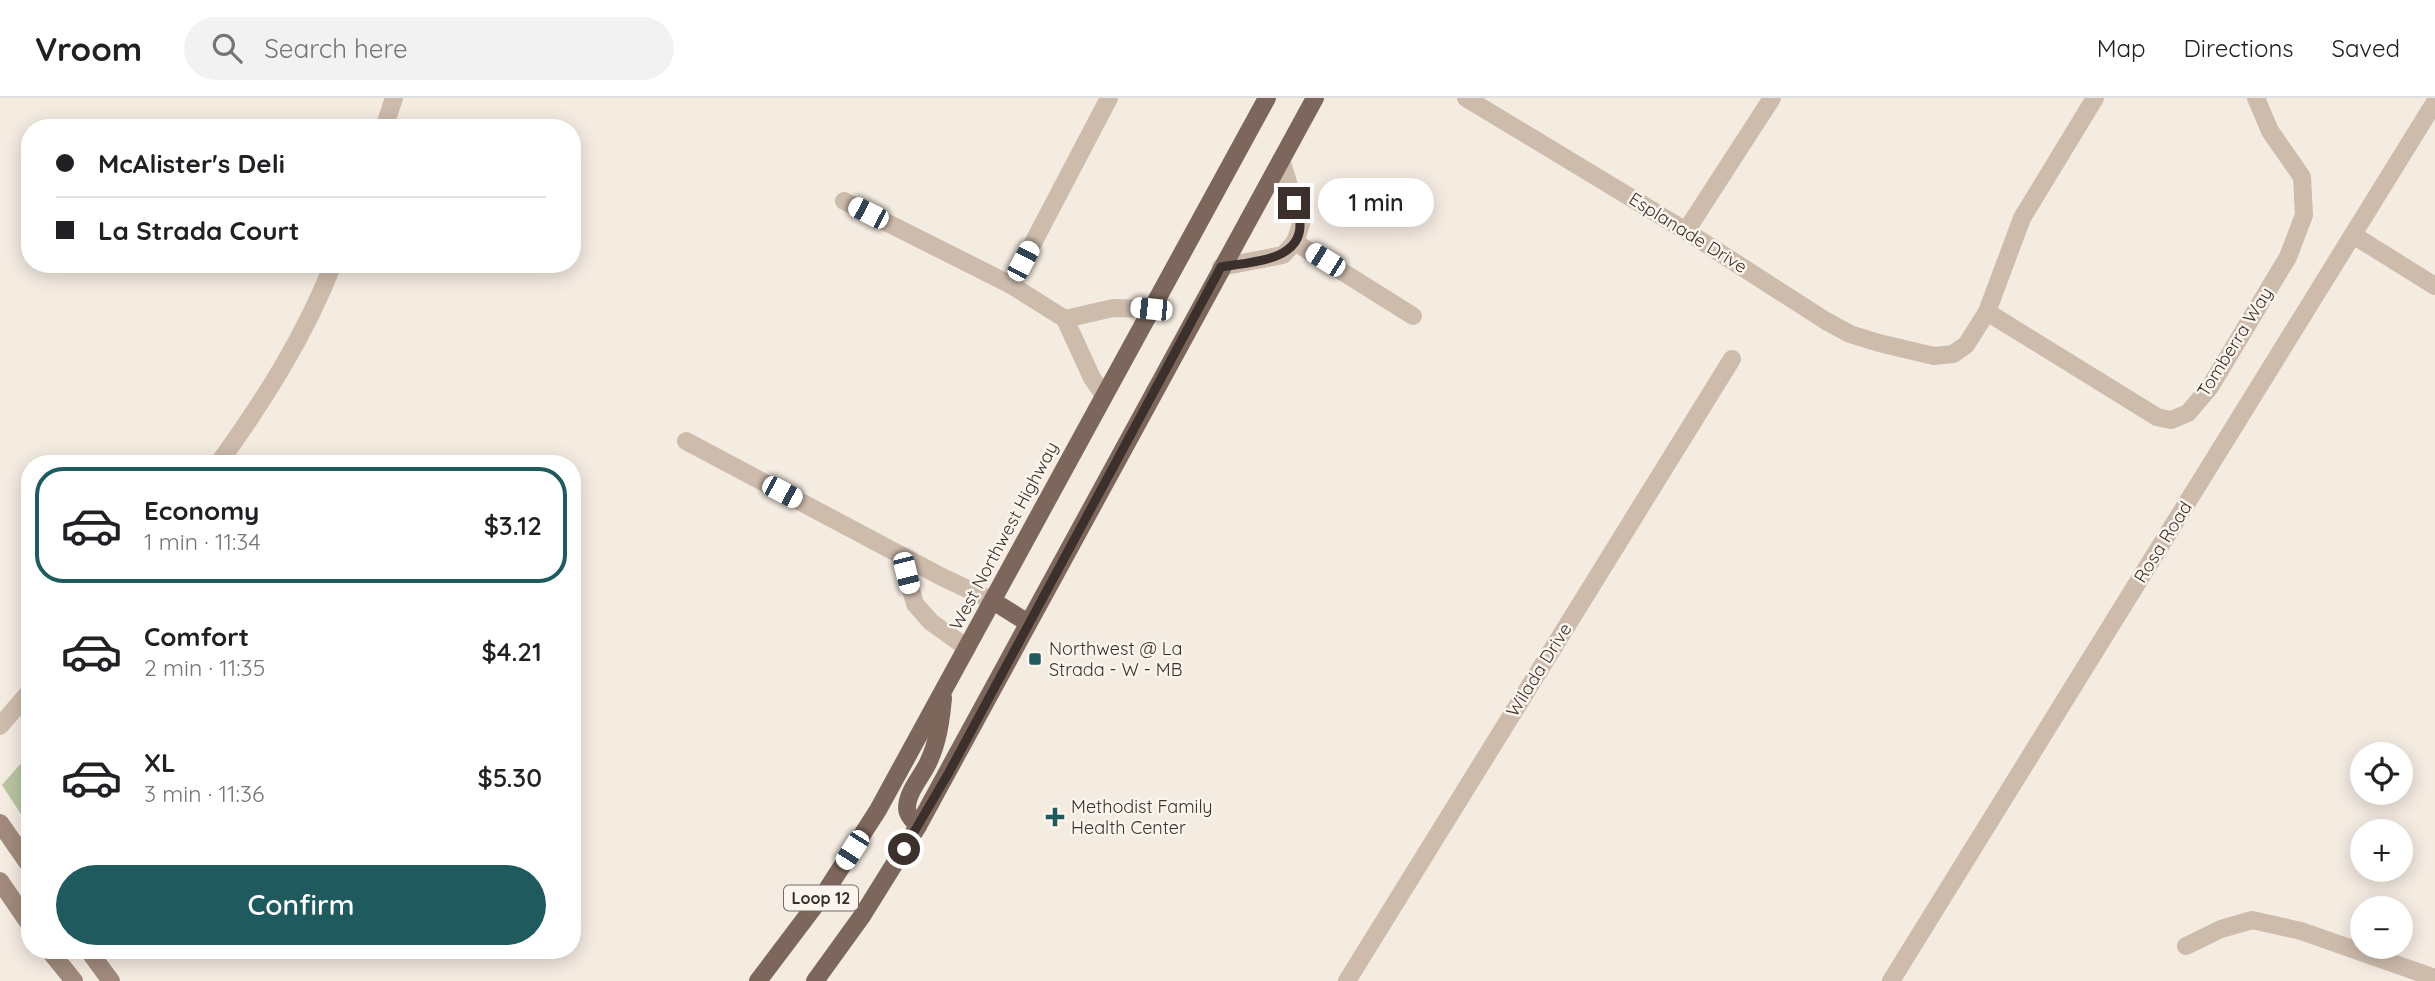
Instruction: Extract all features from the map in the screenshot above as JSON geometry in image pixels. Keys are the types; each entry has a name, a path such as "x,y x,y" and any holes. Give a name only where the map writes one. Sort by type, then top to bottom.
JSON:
{"main road":[{"name":"West Northwest Highway","path":"758,981 826,891 878,810 1267,98"},
{"name":"Loop 12","path":"815,981 862,916 918,826 1315,98"},
{"path":"993,601 1028,623"},
{"path":"918,826 909,815 907,806 929,761 940,728 944,691"},
{"path":"0,823 21,853"},
{"path":"0,881 21,912"},
{"path":"56,959 74,981"},
{"path":"95,959 111,981"}],"street":[{"path":"387,119 394,98"},
{"path":"1011,285 1109,98"},
{"path":"1686,231 1772,98"},
{"path":"1987,312 2022,218 2095,98"},
{"name":"Tomberra Way","path":"1987,312 2157,417 2171,420 2188,412 2210,387 2288,257 2304,215 2302,177 2270,131 2256,98"},
{"name":"Esplanade Drive","path":"1476,101 1826,321 1869,340 1934,356 1952,354 1972,338 1987,312"},
{"name":"Rosa Road","path":"1891,981 2435,102"},
{"path":"1221,267 1283,255 1295,242 1301,224 1280,160"},
{"path":"844,201 1011,285 1065,319 1092,378 1104,395"},
{"path":"2353,235 2435,286"},
{"path":"1295,242 1413,316"},
{"path":"224,455 276,378 313,312 329,273"},
{"path":"1065,319 1113,308 1151,309"},
{"name":"Wilada Drive","path":"1347,981 1732,359"},
{"path":"686,441 902,556 993,601"},
{"path":"902,556 915,604 931,622 967,648"},
{"path":"0,726 21,702"},
{"path":"2186,946 2221,929 2252,920 2301,931 2435,978"}],"green space":[{"path":"21,763 21,814 2,785"}],"place":[{"name":"Northwest @ La Strada - W - MB","path":"1035,659"},
{"name":"Methodist Family Health Center","path":"1055,817"}],"route":[{"path":"904,849 948,774 1221,267 1283,255 1295,242 1301,224 1294,203"}]}
